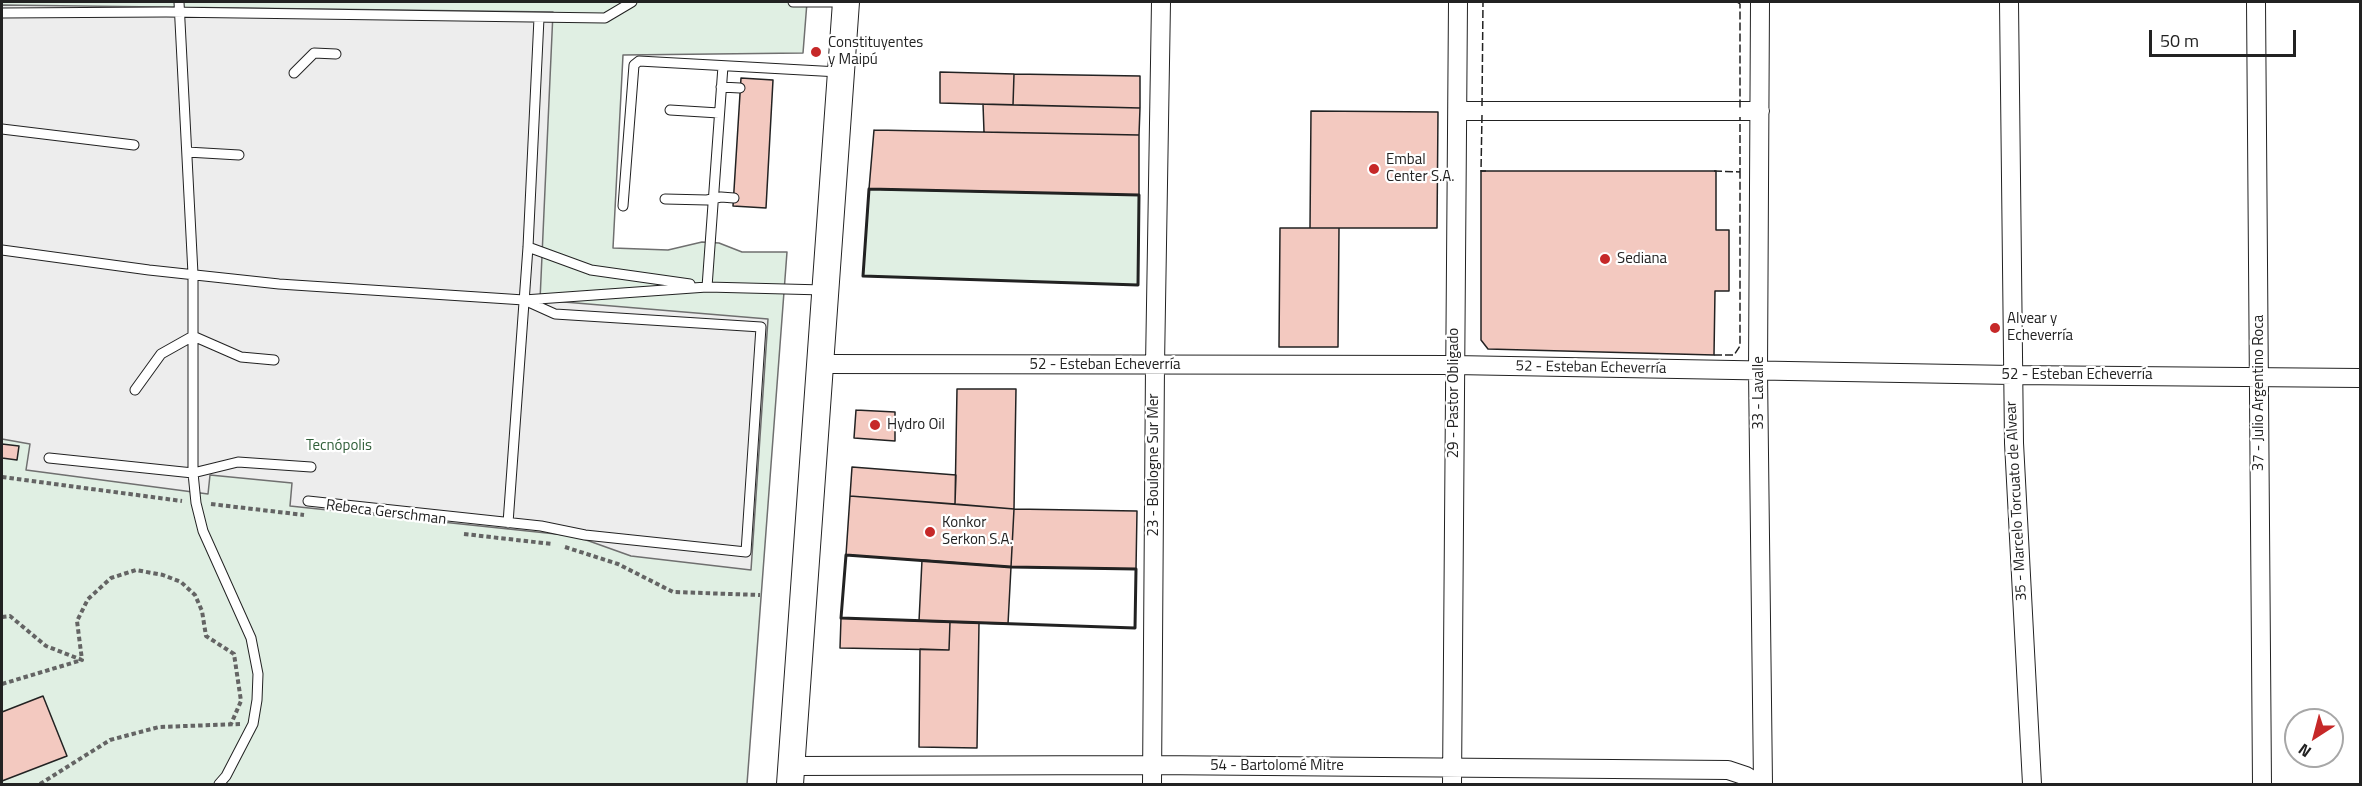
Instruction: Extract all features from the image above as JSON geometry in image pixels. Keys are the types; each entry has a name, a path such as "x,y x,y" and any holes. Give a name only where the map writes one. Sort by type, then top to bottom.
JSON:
{"main road":[{"path":"791,775 846,2"}],"street":[{"name":"23 - Boulogne Sur Mer","path":"1152,784 1155,365 1161,2"},
{"name":"29 - Pastor Obligado","path":"1452,776 1458,2"},
{"name":"33 - Lavalle","path":"1760,2 1758,371 1761,784"},
{"name":"35 - Marcelo Torcuato de Alvear","path":"2009,2 2012,375 2017,515 2032,784"},
{"name":"37 - Julio Argentino Roca","path":"2256,2 2262,784"},
{"path":"1458,111 1760,111"},
{"name":"52 - Esteban Echeverría","path":"821,364 1454,365 2012,375 2361,378"},
{"name":"54 - Bartolomé Mitre","path":"791,775 1152,765 1452,776 1728,770 1761,784"}],"lane":[{"path":"2,13 179,7 605,18 632,2"},
{"path":"793,2 846,2"},
{"path":"179,7 193,274 193,472 196,503 203,531 251,638 258,674 253,724 226,776 219,784"},
{"path":"508,523 528,247 539,18"},
{"path":"294,73 314,53 336,54"},
{"path":"623,206 634,65 639,62 841,72"},
{"path":"707,287 723,66"},
{"path":"721,87 740,88"},
{"path":"670,110 720,112"},
{"path":"2,129 134,145"},
{"path":"187,152 239,155"},
{"path":"664,199 734,198"},
{"path":"528,247 591,270 707,287"},
{"path":"2,250 322,288 524,300 707,287 826,291"},
{"path":"308,501 746,552 761,327 555,314 524,300"},
{"path":"193,336 241,357 274,360"},
{"path":"135,390 160,354 193,336"},
{"path":"50,458 193,472 238,462 311,467"}],"path":[{"name":"Rebeca Gerschman","path":"2,477 313,516"},
{"name":"Rebeca Gerschman","path":"454,533 559,545 618,564 673,592 760,595"},
{"path":"82,660 77,621 88,598 111,578 136,570 163,575 181,582 195,595 202,611 206,636 234,654 241,701 231,724"},
{"path":"2,617 10,616 46,646 82,660"},
{"path":"2,684 82,660"},
{"path":"40,784 110,740 159,727 253,724"}],"green space":[{"name":"Tecnópolis","path":"2,2 807,2 803,53 623,55 613,248 668,250 702,242 719,243 742,252 787,252 747,784 2,784"},
{"path":"869,189 1139,195 1138,285 863,276"}],"shaded area":[{"path":"2,5 553,12 540,300 768,319 751,570 631,556 575,536 290,506 292,483 210,475 208,494 26,470 30,444 2,439"}],"building":[{"path":"940,72 1014,74 1013,105 940,103"},
{"path":"1014,74 1140,76 1140,108 1013,105"},
{"path":"741,78 773,80 766,208 733,206"},
{"path":"983,104 1140,108 1139,135 984,132"},
{"name":"Embal Center S.A.","path":"1311,111 1438,112 1437,228 1310,228"},
{"path":"874,130 1139,135 1139,195 869,189"},
{"name":"Sediana","path":"1481,171 1716,171 1716,230 1729,230 1729,291 1715,291 1714,355 1488,349 1481,340"},
{"path":"1280,228 1339,228 1338,347 1279,347"},
{"path":"957,389 1016,389 1014,509 955,504"},
{"name":"Hydro Oil","path":"856,410 895,412 895,441 854,438"},
{"path":"2,444 19,446 17,460 2,458"},
{"path":"852,467 956,475 955,504 850,496"},
{"name":"Konkor Serkon S.A.","path":"850,496 1014,509 1011,567 846,555"},
{"path":"1014,509 1137,511 1136,569 1011,567"},
{"path":"922,560 1011,567 1008,624 919,621"},
{"path":"841,618 950,622 949,650 840,648"},
{"path":"950,622 979,623 977,748 919,747 920,649 949,650"},
{"path":"43,696 67,756 2,781 2,712"}],"fence":[{"path":"1482,106 1483,2"},
{"path":"1737,2 1740,4 1740,108"},
{"path":"1482,115 1481,171 1486,171"},
{"path":"1714,171 1740,172 1740,117"},
{"path":"1714,355 1734,355 1740,346 1740,172"}],"wall":[{"path":"869,189 1139,195 1138,285 863,276 869,189"},
{"path":"846,555 1011,567 1136,569 1135,628 841,618 846,555"}],"place":[{"name":"Constituyentes y Maipú","path":"816,52"},
{"name":"Embal Center S.A.","path":"1374,169"},
{"name":"Sediana","path":"1605,259"},
{"name":"Alvear y Echeverría","path":"1995,328"},
{"name":"Hydro Oil","path":"875,425"},
{"name":"Konkor Serkon S.A.","path":"930,532"}]}
